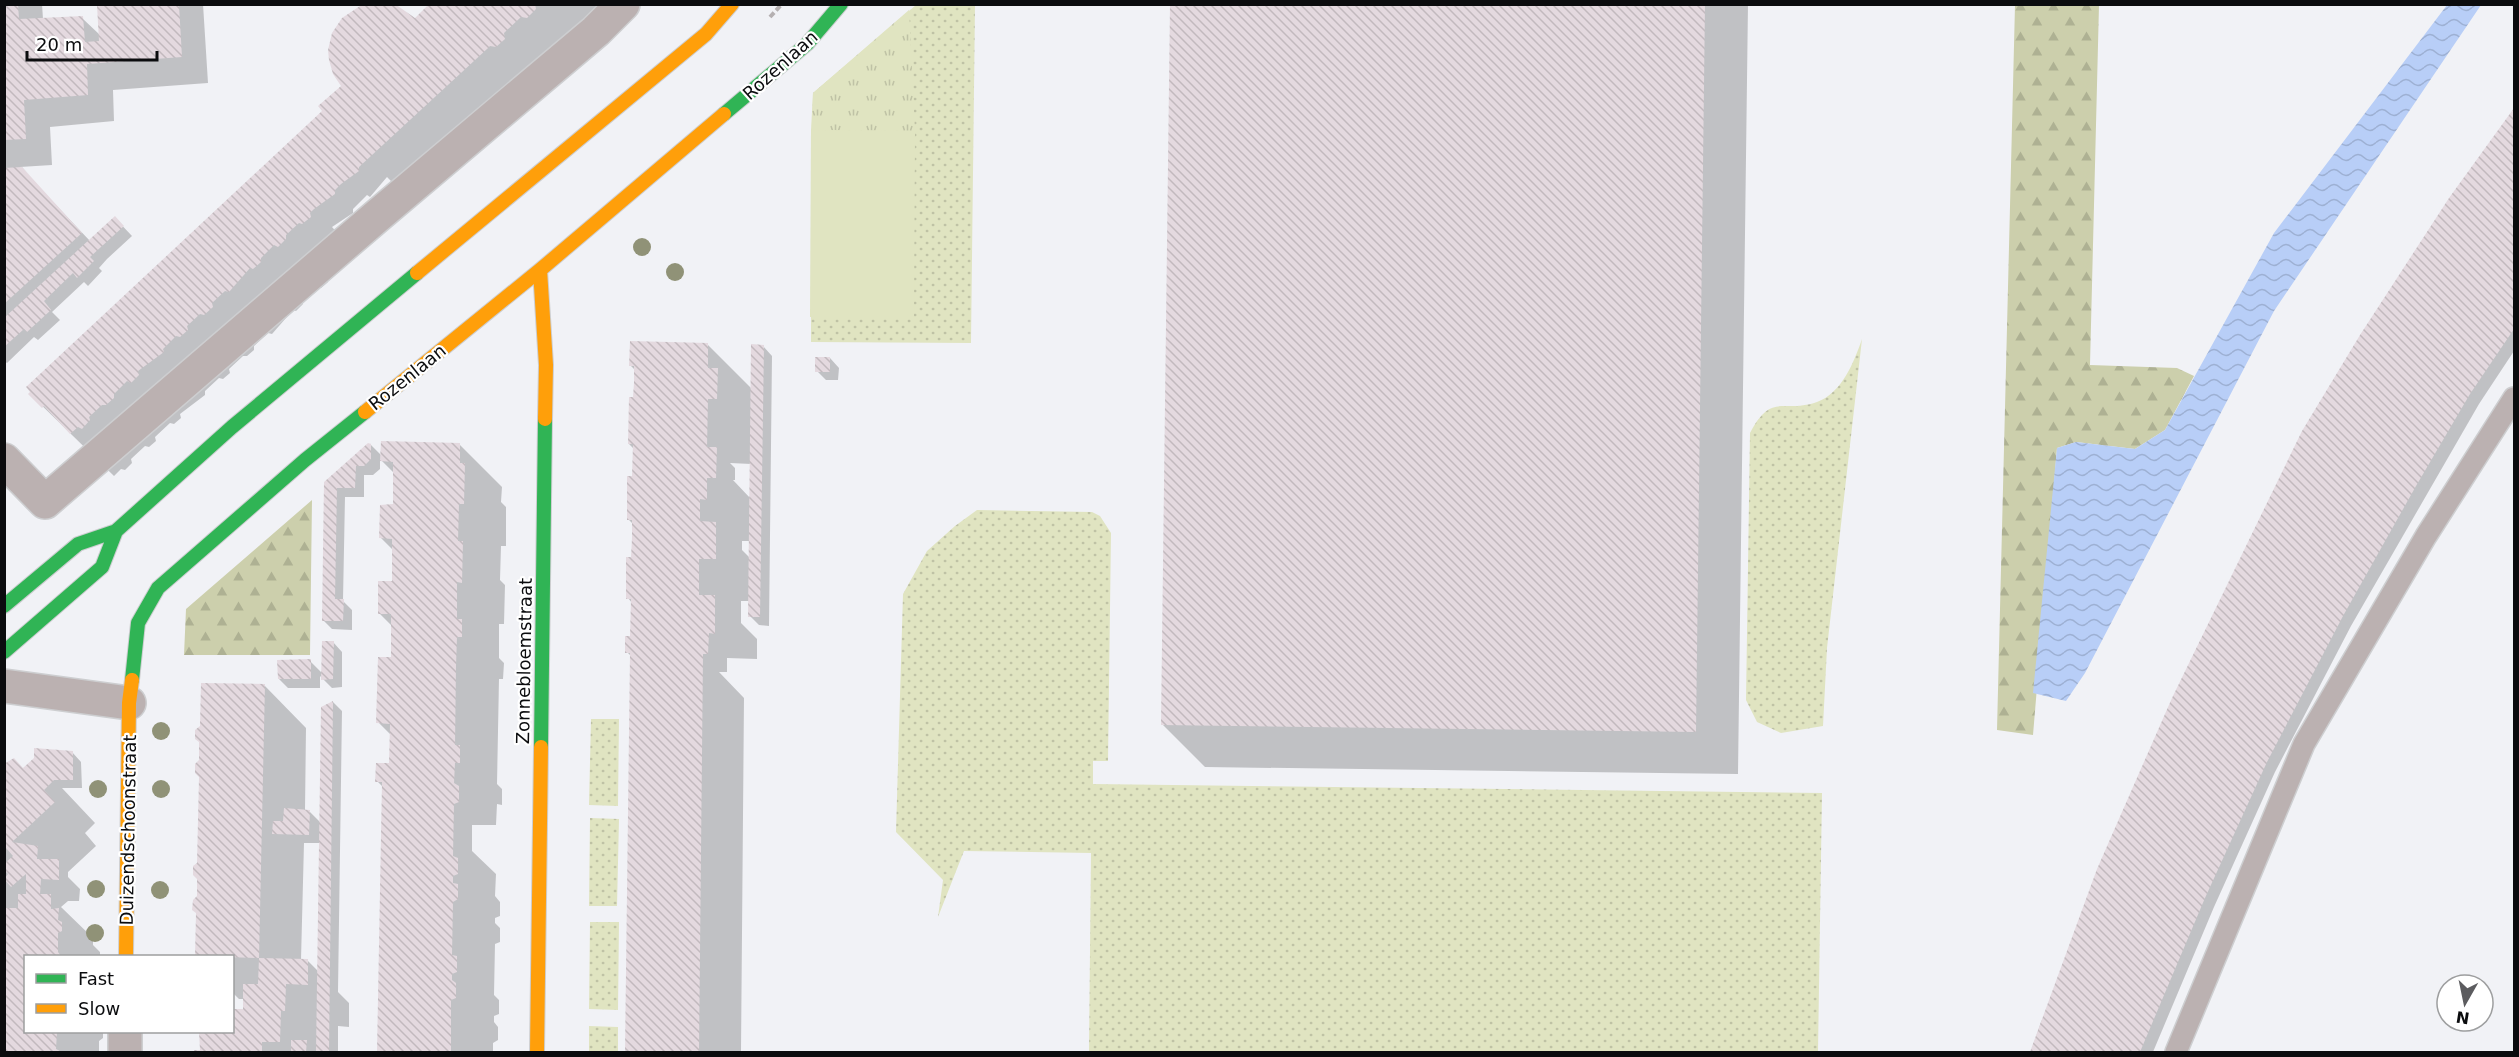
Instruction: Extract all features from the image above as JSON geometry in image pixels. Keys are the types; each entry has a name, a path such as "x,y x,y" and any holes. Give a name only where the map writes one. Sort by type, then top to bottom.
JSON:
{"street":[{"path":"4,460 45,502 376,216 596,31 622,4"},
{"path":"4,606 78,544 116,531 232,427 706,34 732,4"},
{"name":"Rozenlaan","path":"129,703 138,623 158,588 305,459 540,270 807,44 842,4"},
{"name":"Zonnebloemstraat","path":"537,1053 546,365 540,270"},
{"path":"4,652 102,567 116,531"},
{"path":"4,686 129,703"},
{"name":"Duizendschoonstraat","path":"126,955 129,703"},
{"path":"125,1033 125,1053"}],"lane":[{"path":"2176,1053 2304,744 2426,536 2514,398"}],"green space":[{"path":"916,5 975,5 971,343 811,342 811,316 914,317 812,130 813,93"},
{"path":"2015,5 2099,5 2090,365 2177,368 2194,376 2165,430 2135,449 2076,442 2057,448 2033,735 1997,730"},
{"path":"909,10 915,131 811,130 813,93"},
{"path":"811,130 915,131 914,317 810,317"},
{"path":"1862,339 1827,648 1823,726 1781,733 1757,722 1746,700 1750,433 1765,412 1772,408 1805,405 1826,398 1846,376"},
{"path":"312,500 310,655 184,655 186,609"},
{"path":"977,510 1092,512 1100,516 1111,533 1108,761 1093,761 1093,784 1822,793 1818,1052 1089,1052 1091,853 964,851 938,917 943,880 896,832 903,594 927,551"},
{"path":"591,719 619,719 618,806 589,805"},
{"path":"590,818 619,819 617,906 589,906"},
{"path":"590,922 619,922 618,1010 589,1009"},
{"path":"589,1026 618,1027 618,1052 589,1052"}],"water":[{"path":"2447,5 2481,5 2274,311 2085,673 2066,701 2033,693 2057,448 2076,442 2135,449 2165,430 2274,233"}],"building":[{"path":"4,4 18,4 19,19 83,16 85,42 99,41 97,5 179,5 182,57 87,64 88,95 24,100 26,139 4,140"},
{"path":"363,4 395,4 415,18 429,4 535,4 536,9 527,18 521,17 504,33 505,39 496,47 490,46 359,167 359,171 341,184 335,190 335,194 314,209 310,213 311,217 302,224 299,223 286,235 286,239 278,247 274,245 261,258 261,262 253,269 250,268 229,292 225,291 212,303 213,307 204,315 200,314 187,326 188,330 180,337 176,336 163,349 164,352 138,371 139,375 131,383 127,381 114,394 114,398 89,417 90,420 82,429 78,427 70,434 44,406 42,408 28,394 30,392 26,387 322,111 318,106 341,86 333,74 329,60 328,50 332,33 342,18"},
{"path":"1170,4 1705,4 1696,732 1161,725"},
{"path":"2514,108 2514,329 2470,394 2416,486 2343,616 2267,762 2205,898 2140,1052 2030,1052 2097,869 2172,698 2302,431 2360,335 2449,198"},
{"path":"22,167 82,233 4,304 4,168"},
{"path":"115,216 124,226 90,257 94,261 77,278 73,273 44,301 51,310 27,332 24,329 4,347 4,318"},
{"path":"630,341 708,343 708,368 718,368 717,399 708,399 707,447 717,447 716,478 707,478 707,500 700,499 700,521 716,522 716,559 699,559 699,595 715,595 715,634 709,633 708,654 703,654 699,1052 625,1052 630,653 625,653 625,636 630,636 631,599 626,599 626,557 631,557 632,538 632,520 627,520 627,476 632,476 633,444 628,444 629,397 633,397 634,383 634,366 629,366"},
{"path":"751,344 764,345 760,617 748,617"},
{"path":"815,357 830,357 830,372 815,372"},
{"path":"381,441 460,443 460,463 465,463 464,504 459,504 458,541 463,541 462,583 457,582 457,619 462,619 462,637 457,637 456,666 455,745 460,745 460,763 455,763 454,783 459,786 459,802 454,804 453,856 458,858 458,874 453,876 453,883 458,884 458,899 453,902 452,955 457,956 457,972 452,974 452,980 456,983 456,998 451,1000 451,1052 377,1052 382,782 375,782 376,763 389,763 390,724 376,723 378,657 391,657 391,614 378,614 378,581 392,581 392,539 379,538 380,505 393,504 393,462 380,461"},
{"path":"368,443 371,444 371,459 364,466 356,466 355,488 337,488 335,599 344,599 343,621 322,621 324,482"},
{"path":"322,641 334,641 333,679 321,680"},
{"path":"311,659 311,679 278,679 277,660"},
{"path":"201,683 265,684 259,958 234,957 234,955 195,955 196,913 192,910 193,900 197,896 197,879 193,875 193,866 197,863 199,777 195,773 195,764 199,760 199,742 195,739 195,730 200,726"},
{"path":"333,701 329,1052 316,1052 321,707"},
{"path":"34,748 73,751 73,780 54,780 44,790 55,802 12,842 38,846 37,859 59,859 59,880 41,879 40,894 51,894 51,909 59,908 58,920 62,922 62,931 58,933 58,952 60,955 24,955 24,1033 57,1033 56,1049 62,1052 4,1052 4,908 18,908 18,894 26,894 26,874 11,887 4,879 8,874 4,870 4,864 13,856 6,848 4,849 4,764 14,758 23,768 34,758"},
{"path":"284,808 310,810 309,835 272,834 273,821 283,821"},
{"path":"259,958 308,959 308,985 286,984 285,1011 281,1011 280,1042 262,1042 262,1052 194,1052 194,1050 200,1050 199,1033 234,1033 234,1009 243,1009 243,984 258,984"},
{"path":"291,1040 307,1040 306,1052 291,1052"}],"traffic: fast":[{"path":"724,114 807,44 841,4"},
{"path":"116,531 232,427 417,273"},
{"path":"132,680 138,623 158,588 305,460 365,412"},
{"path":"541,747 545,419"},
{"path":"4,606 78,544 116,531 102,567 4,652"}],"traffic: slow":[{"path":"417,273 706,34 732,4"},
{"path":"365,412 540,270 724,114"},
{"path":"540,270 546,365 545,419"},
{"path":"126,955 129,703 132,680"},
{"path":"537,1052 541,747"}]}
